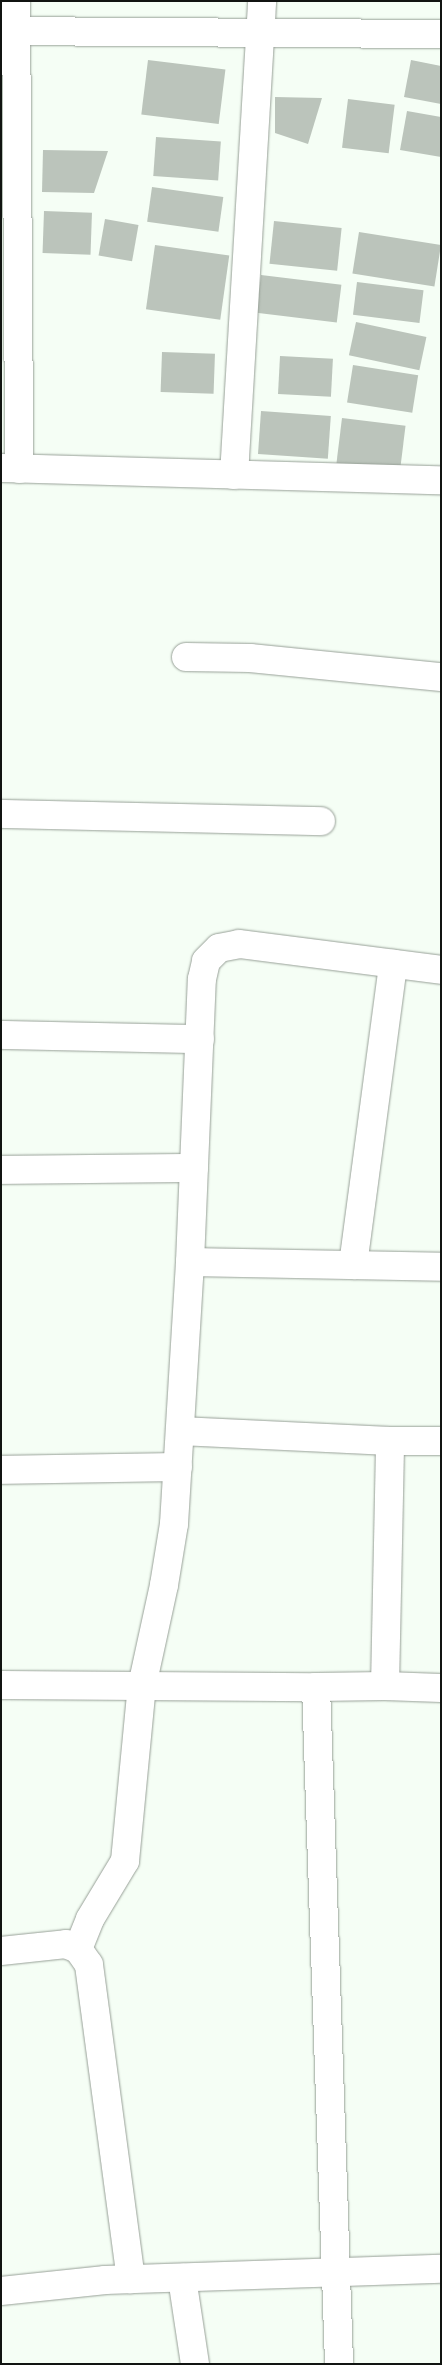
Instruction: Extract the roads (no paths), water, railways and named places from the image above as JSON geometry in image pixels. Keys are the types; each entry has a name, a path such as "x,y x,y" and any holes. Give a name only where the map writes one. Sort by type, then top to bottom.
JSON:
{"street":[{"path":"16,1 8,31 10,468 441,480"},
{"path":"234,475 262,1"},
{"path":"8,31 441,34"},
{"path":"186,657 250,658 440,671"},
{"path":"1,814 321,821"},
{"path":"78,1949 90,1919 125,1861 142,1686 171,1542 178,1467 190,1262 202,979 206,961 219,948 239,944 441,970"},
{"path":"353,1265 393,964"},
{"path":"1,1035 200,1039"},
{"path":"1,1170 194,1168"},
{"path":"190,1262 441,1267"},
{"path":"180,1431 390,1441 441,1441"},
{"path":"385,1686 390,1441"},
{"path":"1,1470 178,1467"},
{"path":"1,1685 385,1686 441,1688"},
{"path":"316,1687 339,2364"},
{"path":"1,1951 66,1944 78,1949 89,1965 131,2279"},
{"path":"1,2290 131,2279 441,2269"},
{"path":"182,2278 196,2364"}]}
